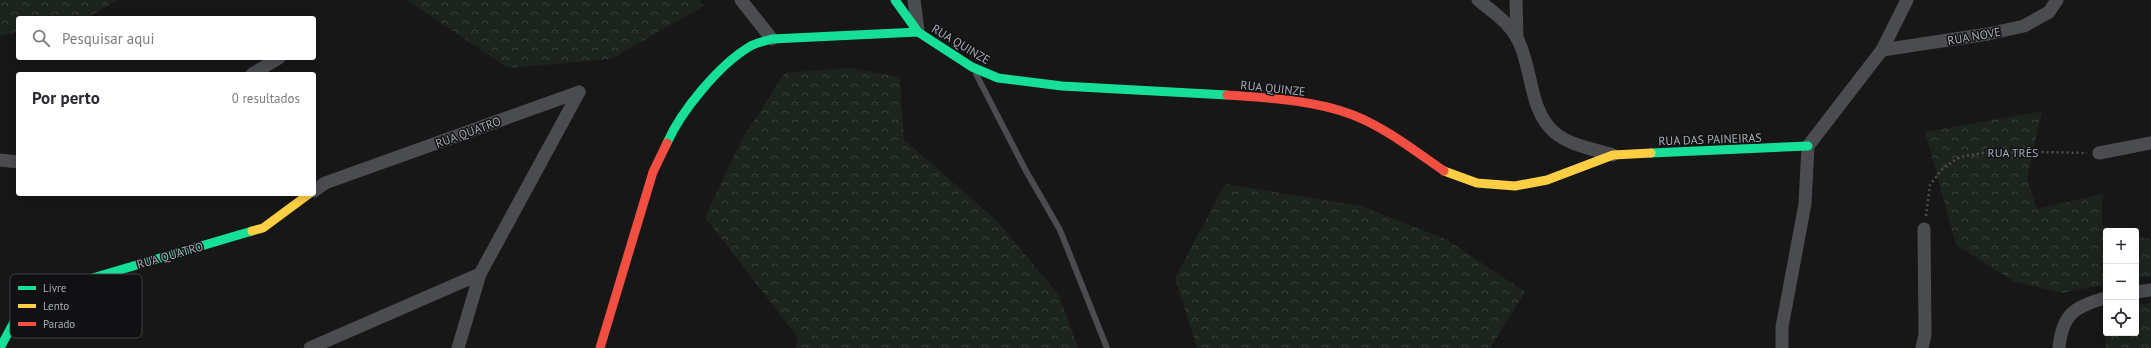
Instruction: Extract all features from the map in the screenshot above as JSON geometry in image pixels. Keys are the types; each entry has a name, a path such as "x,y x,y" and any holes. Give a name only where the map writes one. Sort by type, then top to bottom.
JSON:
{"street":[{"path":"741,0 772,39"},
{"path":"895,0 918,32"},
{"path":"914,0 918,32"},
{"path":"1478,0 1505,22 1517,38 1539,112 1553,131 1570,142 1613,155"},
{"path":"1516,0 1517,38"},
{"path":"1782,348 1782,328 1805,204 1808,146 1882,50 1907,0"},
{"name":"RUA NOVE","path":"1882,50 1988,34 2024,26 2049,12 2057,0"},
{"path":"600,348 653,172 675,125 712,80 731,60 750,46 772,39 918,32"},
{"name":"RUA QUINZE","path":"918,32 972,67 998,78 1062,86 1257,97 1315,105 1353,115 1388,133 1444,171 1477,183 1515,186 1547,180 1613,155"},
{"path":"255,72 276,60"},
{"name":"RUA QUATRO","path":"316,189 325,183 579,92 480,274"},
{"path":"2099,153 2151,143"},
{"name":"RUA DAS PAINEIRAS","path":"1613,155 1808,146"},
{"path":"0,160 16,162"},
{"name":"RUA QUATRO","path":"106,274 263,228 306,196"},
{"path":"1922,348 1924,335 1924,229"},
{"path":"310,348 480,274"},
{"path":"458,348 480,274"},
{"path":"2139,292 2151,290"},
{"path":"2059,348 2060,334 2069,314 2084,304 2103,299"},
{"name":"RUA QUATRO","path":"0,348 10,328"}],"lane":[{"path":"972,67 1026,171 1060,230 1107,348"}],"path":[{"name":"RUA TRÊS","path":"1924,229 1930,185 1943,168 1960,157 1994,151 2099,153"}],"green space":[{"path":"0,0 117,0 91,16 16,16 16,32 0,36"},
{"path":"407,0 699,0 704,6 611,59 508,68"},
{"path":"849,68 900,77 904,140 995,219 1059,295 1078,348 796,348 798,338 705,217 742,139 785,73"},
{"path":"2042,111 2027,179 2037,209 2102,194 2102,225 2112,228 2103,228 2103,285 2062,293 2013,281 1956,245 1925,132"},
{"path":"1225,184 1361,206 1446,239 1525,292 1490,348 1197,348 1175,278"},
{"path":"2139,236 2151,240 2151,276 2139,278"},
{"path":"2151,303 2151,348 2106,348 2105,336 2139,336 2139,305"}],"traffic: fast":[{"path":"895,0 918,32 972,67 998,78 1062,86 1227,95"},
{"path":"667,143 673,130 691,103 702,90 737,55 754,44 772,39 918,32"},
{"path":"1651,153 1808,146"},
{"path":"106,274 252,231"},
{"path":"0,348 10,329"}],"traffic: slow":[{"path":"1444,171 1477,183 1515,186 1547,180 1613,155 1651,153"},
{"path":"252,231 263,228 306,196"}],"traffic: jam":[{"path":"1227,95 1307,103 1353,115 1389,133 1444,171"},
{"path":"600,348 653,172 667,143"}]}
